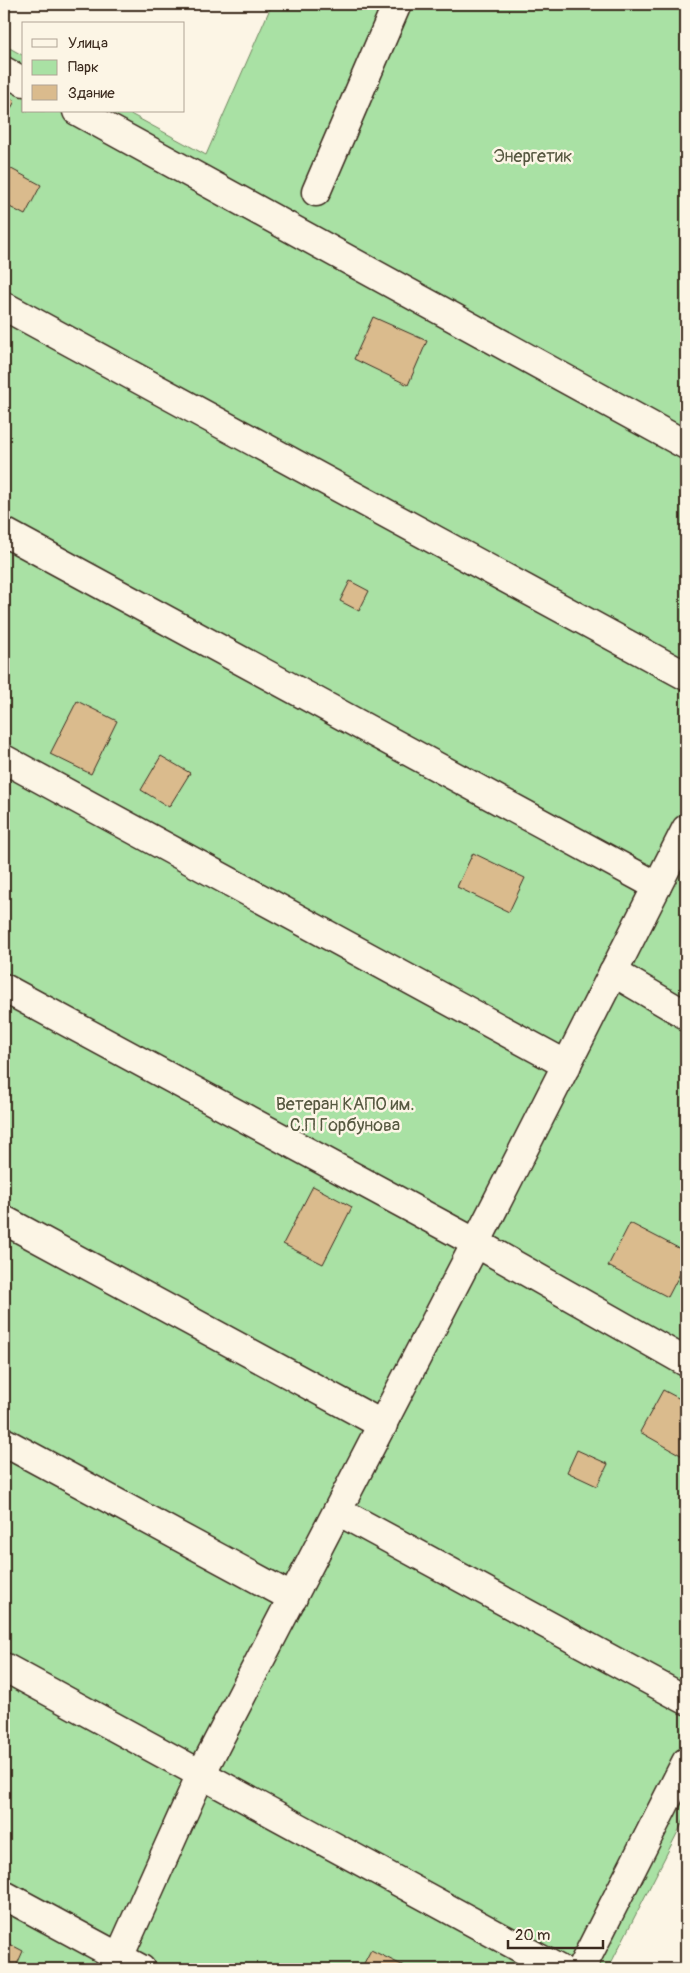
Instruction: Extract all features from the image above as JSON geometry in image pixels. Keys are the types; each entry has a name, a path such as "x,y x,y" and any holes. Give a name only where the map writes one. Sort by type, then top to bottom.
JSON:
{"lane":[{"path":"316,192 398,4"},
{"path":"4,71 22,81"},
{"path":"79,112 686,445"},
{"path":"4,306 686,676"},
{"path":"4,532 658,886"},
{"path":"4,760 566,1065"},
{"path":"4,1895 130,1963 201,1774 383,1425 686,829"},
{"path":"613,972 686,1015"},
{"path":"4,988 476,1243 686,1362"},
{"path":"4,1220 383,1425"},
{"path":"4,1442 293,1598"},
{"path":"338,1511 686,1700"},
{"path":"4,1667 559,1969"},
{"path":"581,1969 686,1762"}],"green space":[{"name":"Ветеран КАПО им. С.П Горбунова","path":"272,4 686,4 686,1816 608,1969 4,1969 4,45 22,55 22,112 127,112 206,155"}],"building":[{"path":"4,94 15,101 4,121"},
{"path":"4,165 41,185 25,215 4,204"},
{"path":"373,317 427,341 408,385 354,359"},
{"path":"350,581 369,591 359,611 340,601"},
{"path":"77,701 117,721 91,774 50,754"},
{"path":"161,756 190,773 169,807 141,790"},
{"path":"473,853 525,878 509,912 457,887"},
{"path":"313,1186 352,1207 323,1264 283,1244"},
{"path":"630,1223 686,1252 686,1262 668,1297 608,1266"},
{"path":"663,1390 686,1402 686,1458 640,1432"},
{"path":"577,1450 608,1464 597,1486 567,1472"},
{"path":"4,1941 23,1951 15,1969 4,1969"},
{"path":"371,1950 410,1969 361,1969"}],"park label":[{"name":"Энергетик","path":"533,156"}]}
